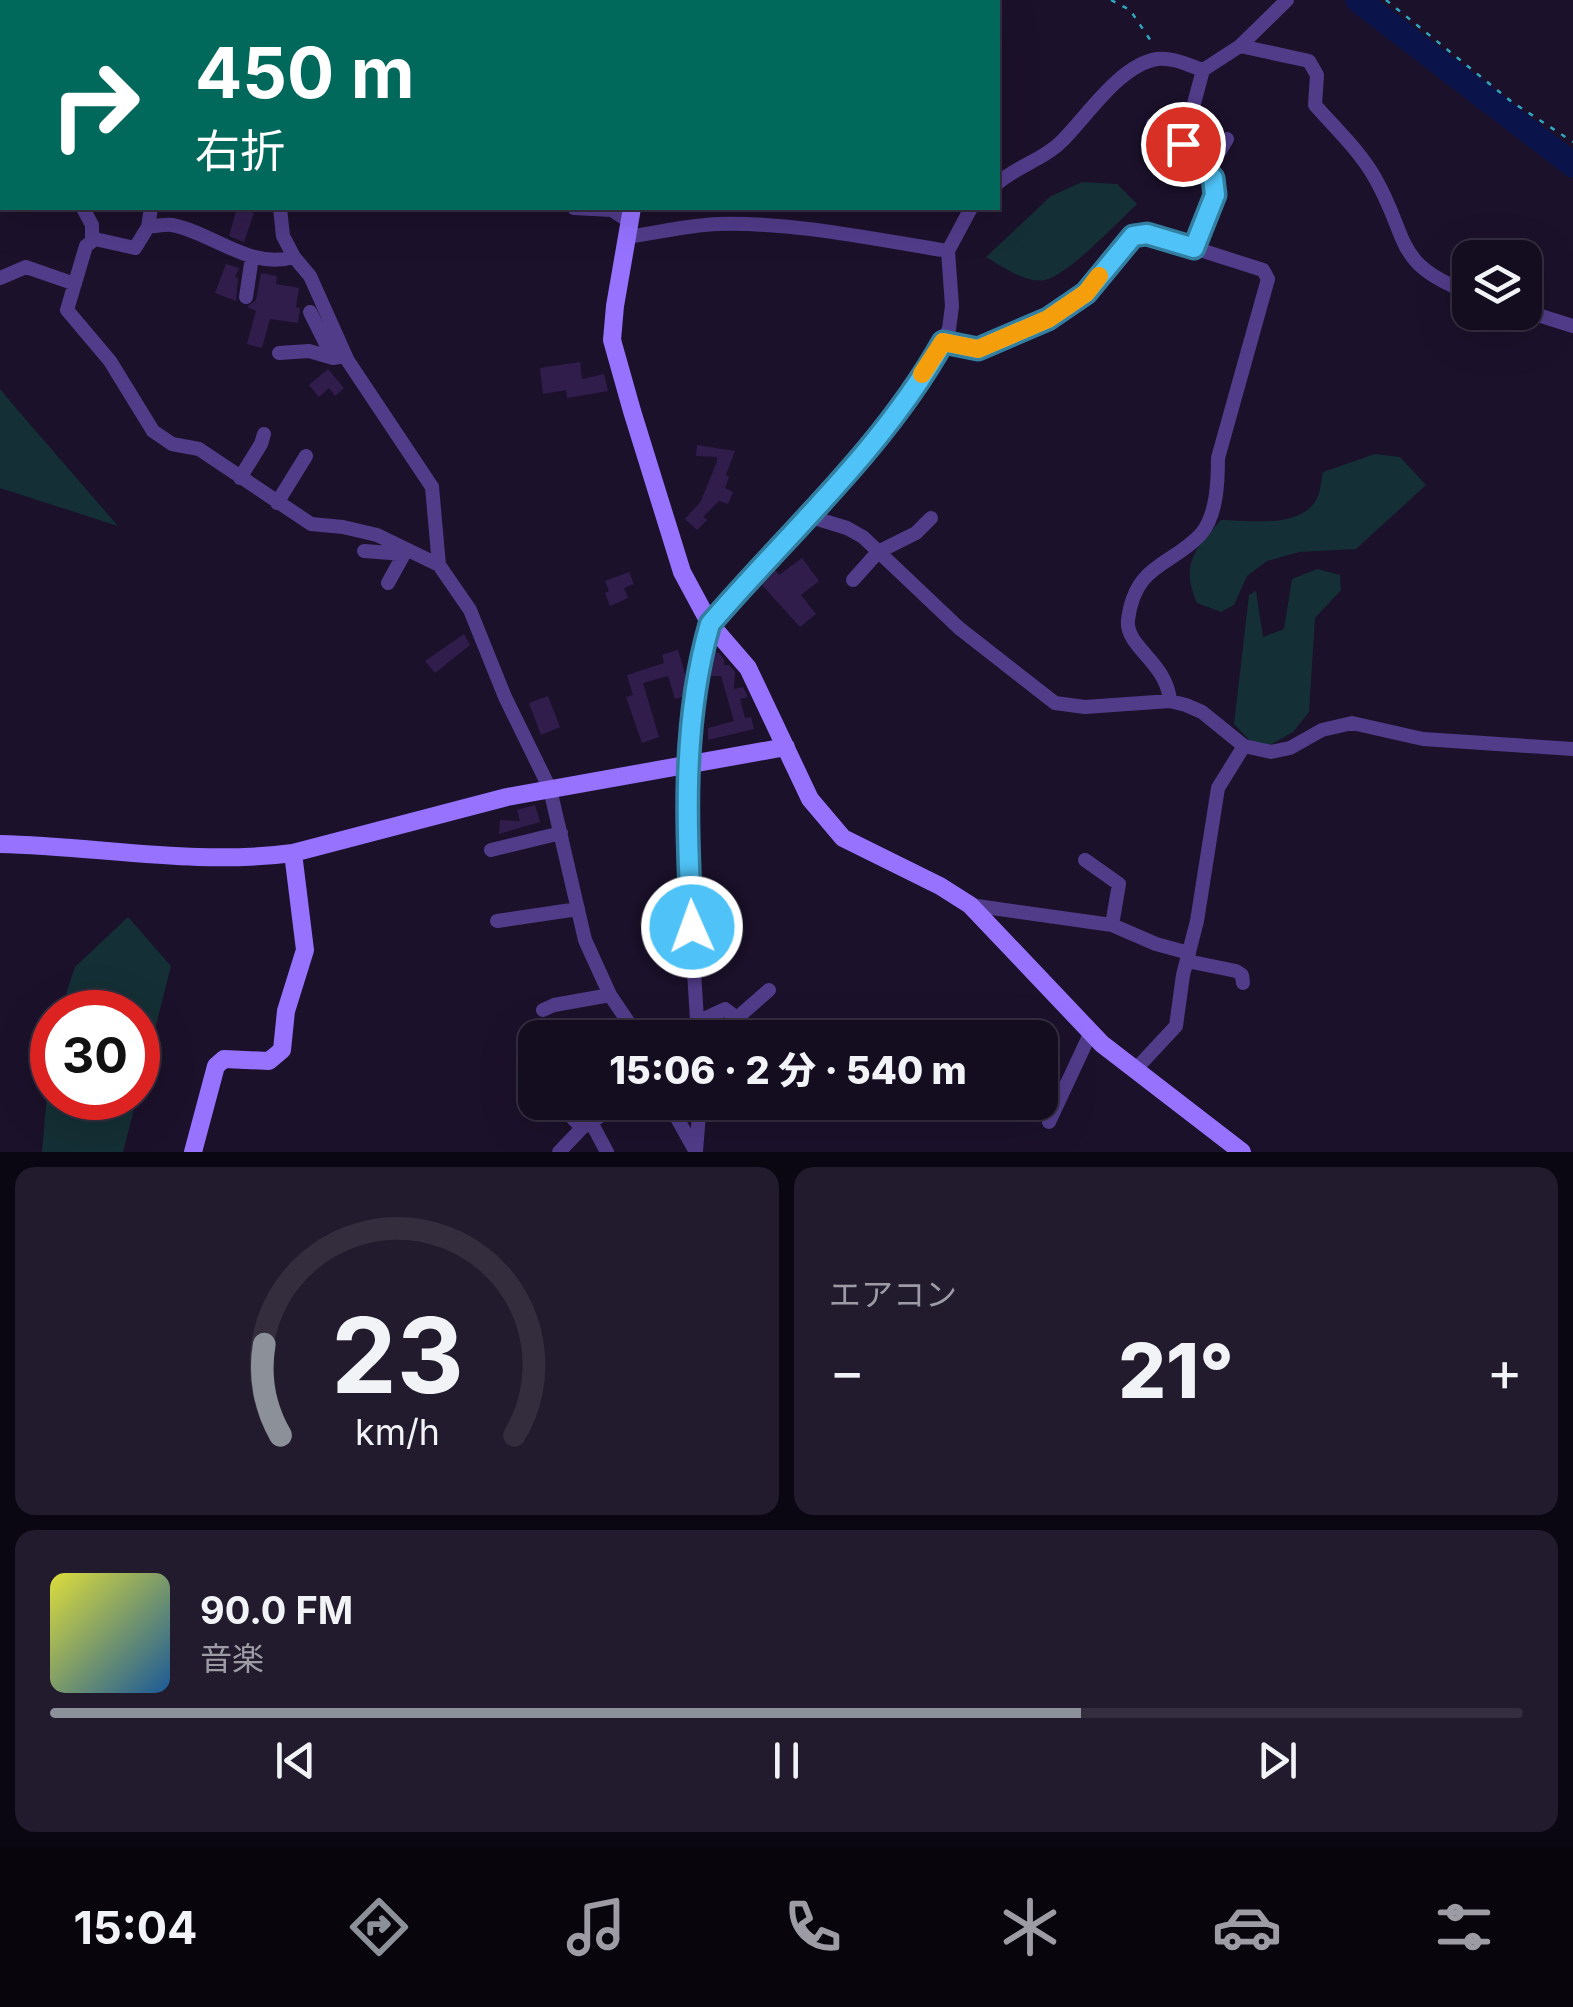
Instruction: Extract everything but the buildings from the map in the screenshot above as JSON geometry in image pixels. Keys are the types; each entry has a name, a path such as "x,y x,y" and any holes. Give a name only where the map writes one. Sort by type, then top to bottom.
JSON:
{"street":[{"path":"1194,248 1215,195 1213,178 1182,148 1203,70 1240,46 1287,0"},
{"path":"1240,46 1309,61 1317,75 1315,105 1376,178 1406,251 1440,282 1452,286"},
{"path":"1000,182 1062,143 1092,104 1154,59 1173,59 1203,70"},
{"path":"1153,124 1175,146 1183,144"},
{"path":"1206,172 1226,139"},
{"path":"83,210 92,225 92,241"},
{"path":"151,210 148,227 134,248 95,239 86,246 67,310 110,361 153,431 172,444 199,449 311,524 377,535 439,565"},
{"path":"280,210 283,236 310,276 339,357"},
{"path":"697,1020 690,896 690,765 696,689 710,624 811,517 888,422 943,342 952,306 948,251 970,210"},
{"path":"948,251 802,228 629,222 612,340 682,572 710,624 748,668 810,799 843,838 940,886 970,906 1090,1032 1242,1152"},
{"path":"148,227 171,225 252,256 281,260 294,256"},
{"path":"943,342 978,349 1048,319 1086,293 1133,236 1147,234 1263,270 1268,279 1218,458 1218,482 1208,522 1200,535 1160,562 1137,588 1127,624 1133,641 1160,669 1170,701"},
{"path":"246,297 252,256"},
{"path":"0,278 26,268 75,284"},
{"path":"310,312 432,487 439,565 470,610 505,697 550,789 585,940 610,995 627,1020"},
{"path":"1542,316 1573,326"},
{"path":"279,353 309,351 339,357"},
{"path":"240,478 264,434"},
{"path":"277,503 306,456"},
{"path":"811,517 847,528 959,628 1055,703 1084,707 1170,701 1202,712 1244,746 1271,752 1290,748 1322,730 1352,723 1423,740 1573,748"},
{"path":"853,580 878,552 916,533 931,518"},
{"path":"364,551 406,552"},
{"path":"388,582 406,552"},
{"path":"1136,1070 1176,1026 1218,788 1244,746"},
{"path":"0,844 220,860 293,853 507,797 786,747"},
{"path":"491,850 562,833"},
{"path":"193,1152 216,1066 224,1059 269,1061 282,1050 286,1011 305,950 293,853"},
{"path":"1085,860 1119,884 1112,926"},
{"path":"970,906 1112,926 1188,957 1236,971 1242,975 1243,983"},
{"path":"496,921 578,909"},
{"path":"711,1020 725,1009 737,1018 769,990"},
{"path":"542,1010 610,995"},
{"path":"1049,1122 1090,1032"},
{"path":"579,1120 607,1152"},
{"path":"559,1152 595,1120"},
{"path":"678,1120 696,1152"},
{"path":"696,1152 699,1120"}],"path":[{"path":"1110,0 1130,10 1163,59"},
{"path":"1386,0 1512,102 1573,142"}],"green space":[{"path":"1082,182 1117,184 1137,204 1079,259 1045,280 1022,277 986,257 1051,196"},
{"path":"0,389 15,407 118,526 0,488"},
{"path":"1375,454 1400,457 1426,485 1356,549 1299,552 1267,561 1247,576 1234,605 1221,612 1197,603 1190,567 1197,549 1221,520 1275,521 1301,514 1318,496 1323,472"},
{"path":"1317,569 1340,575 1341,590 1315,618 1309,712 1293,732 1270,745 1251,742 1234,724 1249,595 1256,591 1263,637 1284,629 1292,579"},
{"path":"128,917 171,966 160,1009 160,990 67,990 75,967"},
{"path":"45,1120 131,1120 123,1152 42,1152"}],"waterway":[{"path":"1358,0 1573,165"}],"slow traffic":[{"path":"922,374 943,342 978,349 1048,319 1086,293 1099,276"}],"route":[{"path":"692,927 690,738 710,624 811,517 888,422 943,342 978,349 1048,319 1086,293 1133,236 1147,234 1194,248 1215,195 1213,178 1182,148 1183,144"}]}
